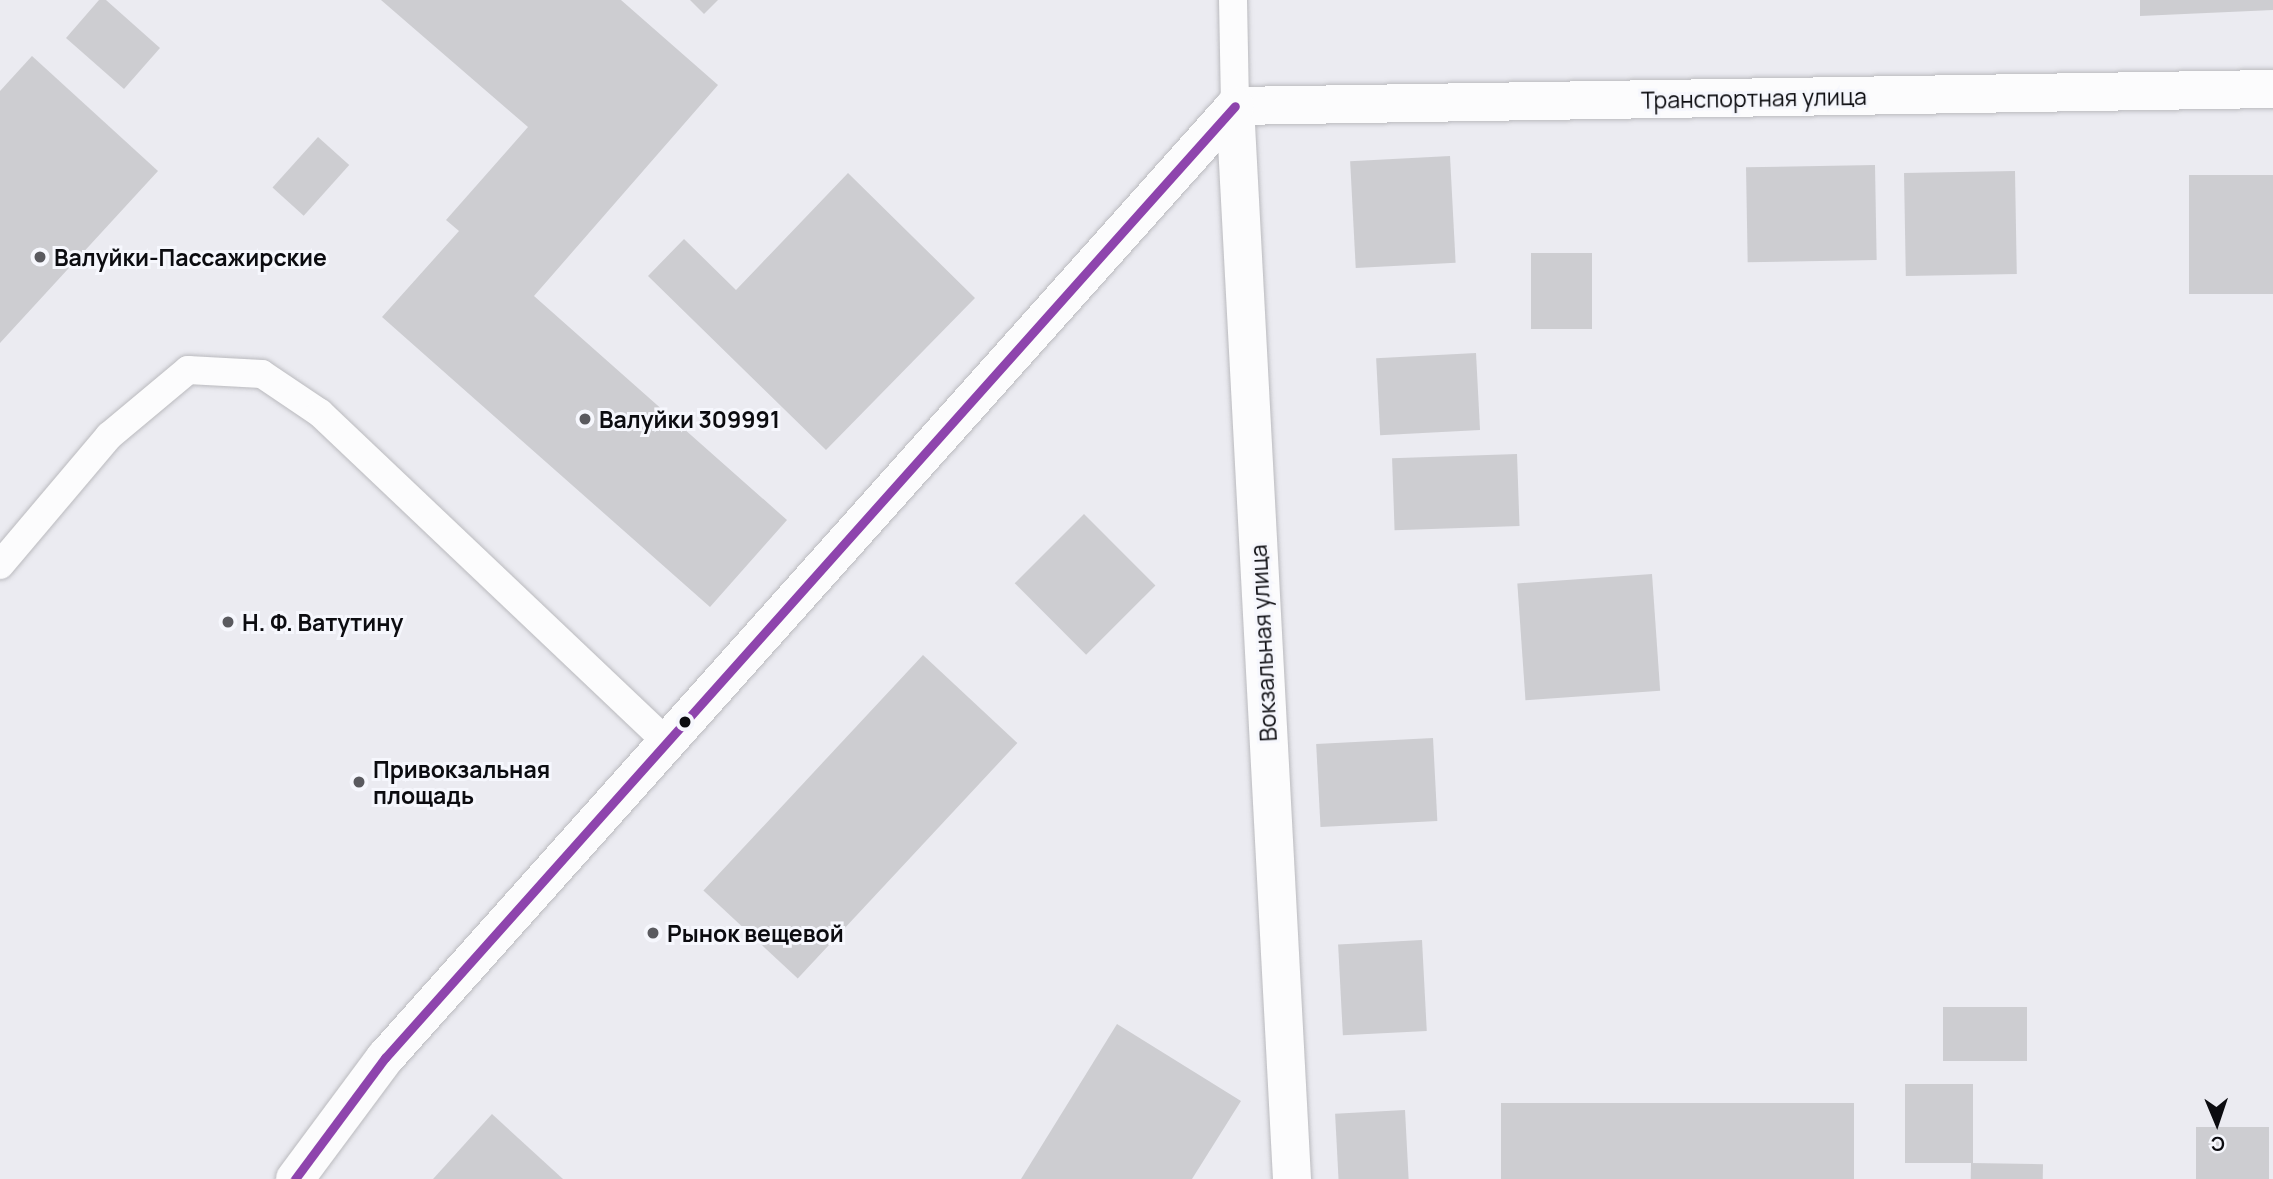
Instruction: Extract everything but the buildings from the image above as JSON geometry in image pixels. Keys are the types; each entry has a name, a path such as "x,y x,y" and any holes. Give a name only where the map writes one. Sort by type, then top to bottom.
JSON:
{"street":[{"name":"Транспортная улица","path":"1235,106 2273,89"},
{"path":"295,1179 385,1058 1235,106"},
{"name":"Вокзальная улица","path":"1235,106 1292,1179"}],"lane":[{"path":"1233,0 1235,106"},
{"path":"0,565 109,436 188,370 262,374 320,413 667,742"}],"transit line":[{"path":"295,1179 385,1058 1235,106"}],"place":[{"name":"Валуйки-Пассажирские","path":"40,257"},
{"name":"Валуйки 309991","path":"585,419"},
{"name":"Н. Ф. Ватутину","path":"228,622"},
{"name":"Привокзальная площадь","path":"359,782"},
{"name":"Рынок вещевой","path":"653,933"}]}
